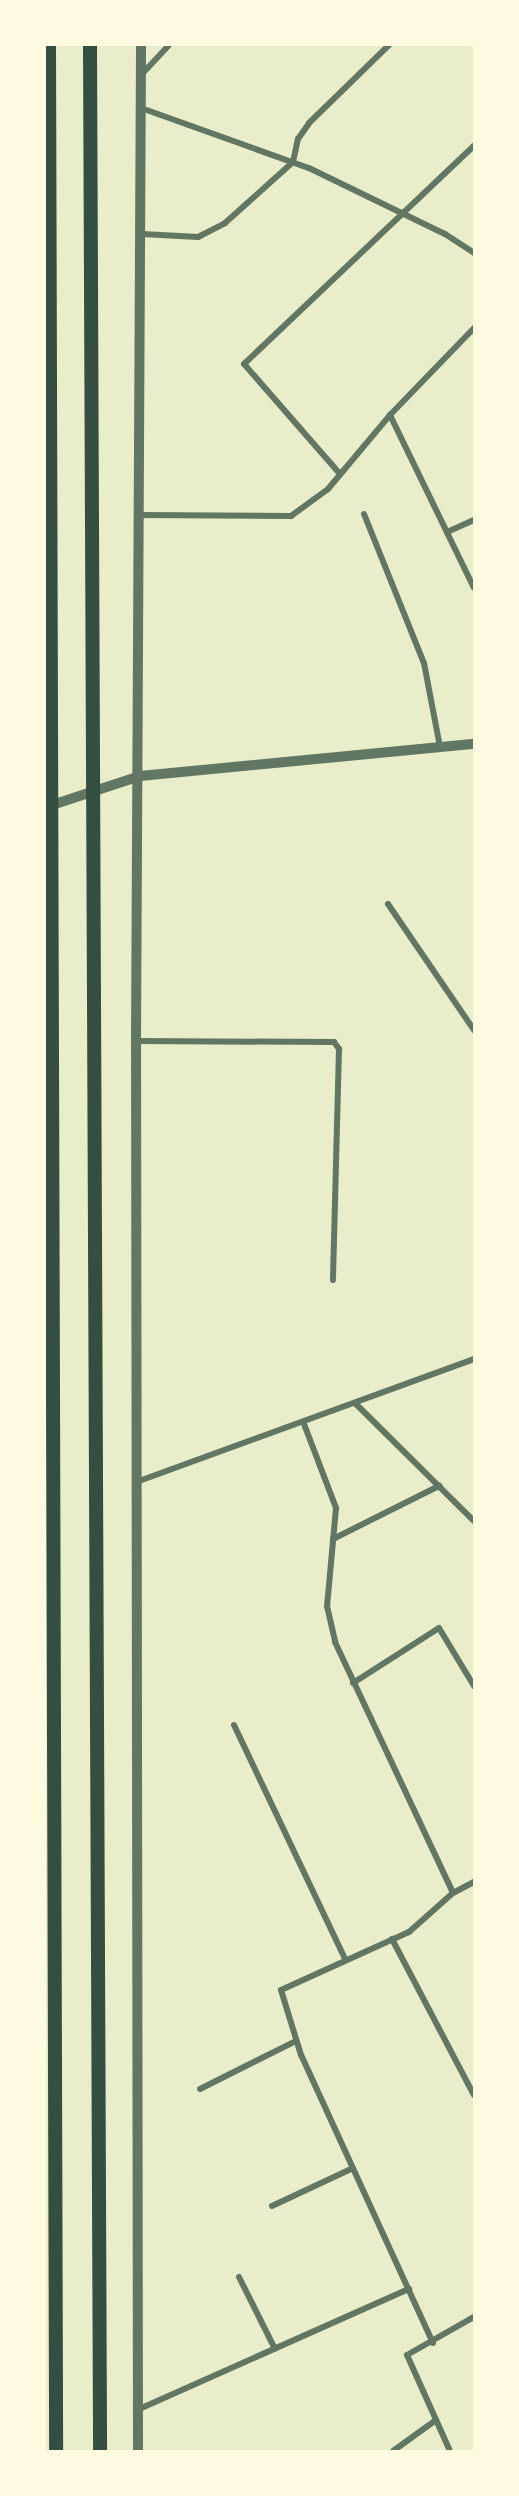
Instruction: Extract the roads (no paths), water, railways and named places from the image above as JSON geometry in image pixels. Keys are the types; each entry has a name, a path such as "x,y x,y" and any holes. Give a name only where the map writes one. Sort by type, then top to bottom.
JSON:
{"highway":[{"path":"49,45 56,2451"},
{"path":"90,45 100,2451"}],"street":[{"path":"138,2451 136,2411 139,1482 136,1041 140,776 141,45"},
{"path":"141,74 169,45"},
{"path":"142,234 198,237 225,223 293,162 298,139 309,123 389,45"},
{"path":"141,108 293,162 401,213 474,253"},
{"path":"340,474 244,364 474,146"},
{"path":"140,515 291,516 328,489 390,415 474,328"},
{"path":"390,415 474,588"},
{"path":"364,514 424,663 440,747"},
{"path":"447,532 474,520"},
{"path":"45,807 140,776 474,744"},
{"path":"388,904 474,1030"},
{"path":"136,1041 334,1042 339,1049 333,1280"},
{"path":"139,1482 304,1424 474,1359"},
{"path":"356,1404 474,1521"},
{"path":"304,1424 336,1508 327,1606 335,1642 453,1893"},
{"path":"333,1539 439,1486"},
{"path":"353,1683 439,1628 474,1686"},
{"path":"234,1725 345,1959"},
{"path":"434,2343 296,2041 281,1990 345,1959 409,1932 453,1893 474,1882"},
{"path":"392,1939 474,2095"},
{"path":"200,2089 296,2041"},
{"path":"272,2206 353,2168"},
{"path":"239,2277 275,2349"},
{"path":"136,2411 409,2289"},
{"path":"450,2451 407,2355 434,2343 474,2317"},
{"path":"393,2451 436,2420"}]}
